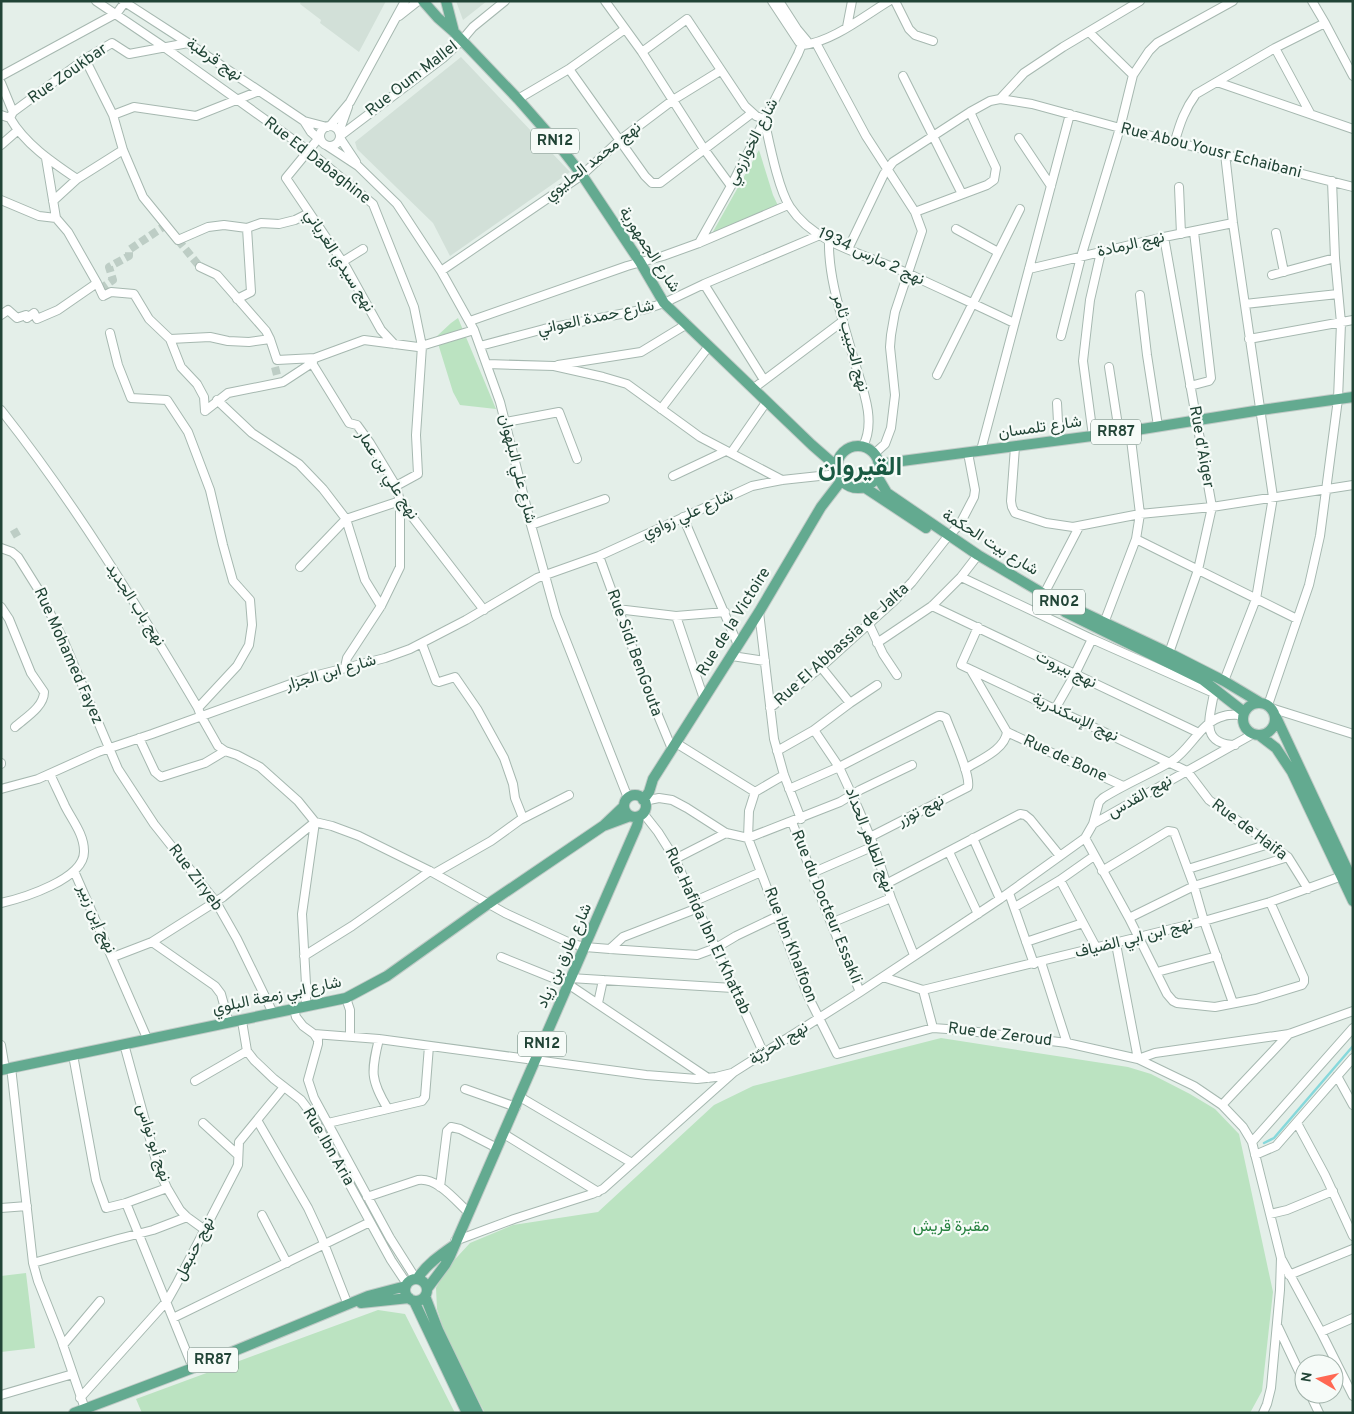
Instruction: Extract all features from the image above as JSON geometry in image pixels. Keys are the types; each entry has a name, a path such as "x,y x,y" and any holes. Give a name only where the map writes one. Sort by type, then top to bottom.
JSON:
{"main road":[{"name":"شارع الجمهورية","path":"423,1 518,99 561,148 582,175 640,262 664,303 754,388 838,474"},
{"path":"446,1 454,32"},
{"name":"شارع تلمسان","path":"876,459 1015,447 1353,397"},
{"path":"863,446 876,459 877,476 870,485 864,488 852,488 838,474 838,460 845,450 863,446"},
{"name":"Rue de la Victoire","path":"635,800 650,788 652,779 760,612 838,474"},
{"name":"شارع بيت الحكمة","path":"877,476 887,493 948,538 1040,600 1203,680 1218,695 1244,714 1243,723 1247,730 1276,748 1292,772 1353,901"},
{"name":"شارع بيت الحكمة","path":"864,488 948,538"},
{"name":"شارع بيت الحكمة","path":"976,557 1044,594 1224,681 1268,708"},
{"path":"1244,714 1248,707 1268,708"},
{"path":"1256,735 1270,732 1275,722 1268,708"},
{"path":"1268,708 1353,882"},
{"path":"635,800 625,812 636,816"},
{"name":"شارع طارق بن زياد","path":"426,1293 445,1265 518,1102 637,826 636,816 645,808 635,800"},
{"name":"شارع ابي زمعة البلوي","path":"6,1069 147,1038 242,1021 346,998 387,976 602,826 635,800"},
{"name":"شارع ابي زمعة البلوي","path":"602,826 636,816"},
{"name":"شارع طارق بن زياد","path":"411,1282 454,1243"},
{"path":"468,1413 405,1290 411,1282 424,1282 438,1330 478,1413"},
{"name":"RR87","path":"74,1413 85,1409 101,1408 368,1296 411,1282"},
{"name":"RR87","path":"349,1305 422,1299 426,1293"}],"street":[{"name":"Rue Ed Dabaghine","path":"96,1 114,15 164,47 309,151 374,204 414,307 422,346 416,435 418,474 396,486"},
{"path":"350,102 329,126 324,129 321,135 323,142 330,146 336,144 350,102 405,1"},
{"path":"395,18 418,1"},
{"name":"Rue Oum Mallel","path":"340,135 443,58 474,27 505,1"},
{"path":"605,1 642,52 704,150 731,186"},
{"path":"772,1 803,42 815,43 889,1"},
{"path":"780,1 803,42"},
{"path":"847,26 852,1"},
{"path":"895,1 909,29 915,35 933,41"},
{"path":"848,249 887,169 893,162 970,112 990,101 1000,99 1024,73 1063,47 1140,1"},
{"path":"1061,336 1081,257 1120,128 1133,75 1149,50 1157,43 1233,1"},
{"path":"1312,1 1353,76"},
{"path":"1,76 114,15 124,2"},
{"name":"نهج قرطبة","path":"124,2 188,42 304,121"},
{"path":"642,52 687,19 745,106 752,113 764,119"},
{"path":"1175,141 1180,120 1196,94 1275,48 1325,22"},
{"path":"518,99 569,68 625,30"},
{"path":"1089,32 1133,75"},
{"name":"Rue Zoukbar","path":"12,115 85,59 112,43 128,54 188,42"},
{"name":"شارع الخوارزمي","path":"699,243 731,186 803,42"},
{"path":"815,43 866,136 915,212 922,230 895,312 890,347 894,376 894,411 888,437 876,459"},
{"path":"1275,48 1310,113"},
{"path":"85,59 112,115 123,150 143,197 178,240 208,227 224,225 248,228 261,223 279,224 295,220 309,213"},
{"path":"569,68 645,176 652,183 656,184 660,183 752,113"},
{"name":"نهج محمد الحليوي","path":"441,271 582,175 620,140 673,100 720,71"},
{"path":"903,76 962,194"},
{"path":"1217,82 1353,128"},
{"path":"1,83 17,130 46,158 77,179"},
{"path":"112,115 134,107 196,116 259,91"},
{"name":"Rue Abou Yousr Echaibani","path":"1000,99 1032,104 1353,187"},
{"path":"915,212 991,183 994,180 996,172 970,112"},
{"path":"981,450 1070,114"},
{"path":"1,115 12,115"},
{"name":"نهج 2 مارس 1934","path":"764,119 788,205 798,218 829,240 907,273 948,294 1014,323"},
{"path":"304,121 334,127 358,166"},
{"path":"304,121 323,142 358,166"},
{"path":"1,145 17,130"},
{"path":"1019,138 1051,186"},
{"path":"309,151 323,142"},
{"path":"53,201 77,179 123,150"},
{"name":"نهج سيدي الغرياني","path":"309,151 286,178 342,262 381,330 394,344"},
{"path":"1224,681 1256,599 1273,497 1233,223 1225,154"},
{"path":"46,158 56,218 68,232 103,296 111,292 134,294 149,319 170,339 181,366 197,384 204,397 205,410 228,393 283,382 314,360 364,340 418,348 474,330"},
{"name":"شارع علي البلهوان","path":"358,166 397,204 441,271 474,330 506,422 544,576 565,640 635,800"},
{"path":"1332,181 1340,323 1338,400 1318,544 1309,584 1268,708 1353,734"},
{"path":"1179,187 1181,234"},
{"path":"1,200 39,216 56,218"},
{"path":"470,321 640,262 658,258 699,243 788,205"},
{"path":"937,375 1020,209"},
{"name":"نهج الرمادة","path":"1029,269 1164,237 1233,223"},
{"path":"238,299 252,292 248,228"},
{"path":"956,229 998,252"},
{"path":"1190,386 1209,381 1210,378 1194,232"},
{"path":"1276,233 1284,272"},
{"name":"شارع حمدة العواني","path":"480,346 536,331 646,309 664,303 820,235"},
{"name":"Rue d'Aiger","path":"1164,237 1212,507 1198,570 1169,653"},
{"name":"نهج الحبيب ثامر","path":"829,240 833,279 866,402 868,431 863,446"},
{"path":"342,262 363,249"},
{"path":"1093,436 1083,361 1090,300 1101,252"},
{"path":"1272,275 1335,258"},
{"path":"200,267 217,275 266,331 270,339 276,364 314,360"},
{"path":"1,315 8,310 17,318 26,315 28,318 34,314 37,319 58,310 97,283"},
{"path":"704,284 764,380"},
{"path":"1245,304 1338,294"},
{"path":"1140,295 1158,426"},
{"path":"1250,339 1353,320"},
{"path":"754,388 843,321"},
{"path":"554,366 641,352 687,324"},
{"path":"110,333 118,365 131,398 167,400 188,432 210,490 233,581 250,600 252,625 249,645 237,666 200,712"},
{"path":"170,339 210,337 228,341 249,342 270,339"},
{"path":"661,409 709,346"},
{"name":"نهج علي بن عمار","path":"314,360 349,423 357,425 396,486 400,502 484,610"},
{"path":"487,364 554,366 627,384 688,429 782,480"},
{"path":"1109,367 1119,432"},
{"path":"218,400 252,433 299,464 323,489 346,519 365,580 382,606"},
{"path":"673,476 728,452 766,401"},
{"path":"1057,403 1059,440"},
{"name":"نهج باب الجديد","path":"1,410 24,439 64,497 147,622 200,712 212,739 224,751"},
{"path":"506,422 559,412 577,458"},
{"path":"1104,623 1136,539 1140,514 1130,431"},
{"path":"1015,447 1011,500 1015,513 1046,523 1067,527 1079,527 1140,514 1212,507 1353,485"},
{"name":"Rue El Abbassia de Jalta","path":"770,708 821,667 869,624 912,582 948,538 967,513 974,497 975,490 968,452"},
{"name":"شارع علي زواوي","path":"544,576 599,556 752,486 782,480 838,474"},
{"path":"531,526 605,499"},
{"path":"300,567 346,519 400,502 400,567 382,606 346,658 345,667"},
{"path":"683,518 738,645"},
{"path":"1044,594 1079,527"},
{"path":"1136,539 1297,619"},
{"name":"Rue Mohamed Fayez","path":"1,548 18,557 38,589 62,637 108,748"},
{"name":"Rue Sidi BenGouta","path":"599,556 650,696 674,746"},
{"path":"877,643 932,606 961,577 976,557"},
{"name":"شارع ابن الجزار","path":"1,789 50,774 98,752 139,738 200,712 310,677 392,656 422,644 484,610 522,586 544,576"},
{"path":"961,577 1092,639 1218,695 1209,725 1210,734 1216,741 1226,745 1235,745"},
{"name":"نهج بيروت","path":"932,606 1199,733"},
{"path":"1,607 9,619 31,674 44,692 43,699 39,705 15,727"},
{"path":"617,609 676,616 725,612"},
{"path":"760,612 770,708 777,752 784,776 801,818"},
{"path":"676,616 704,699"},
{"path":"869,624 877,643 897,675"},
{"name":"نهج الإسكندرية","path":"978,627 961,662 963,667 1187,771"},
{"path":"1055,709 1092,639"},
{"path":"422,644 436,681 439,682 455,677 477,708 506,763 513,784 515,798 524,818"},
{"path":"732,656 765,661"},
{"path":"821,667 850,703"},
{"path":"789,789 839,767 942,716 946,718 965,769 1001,745 1007,732 971,671"},
{"path":"777,752 814,730 877,685"},
{"name":"نهج القدس","path":"1094,824 1099,802 1123,786 1170,762 1181,754 1199,733 1209,725 1225,716 1244,714"},
{"name":"نهج الطاهر الحداد","path":"814,730 839,767 852,795 874,846 891,898 914,955"},
{"name":"Rue de Bone","path":"1007,732 1123,786"},
{"name":"نهج القدس","path":"1094,824 1187,771 1256,735"},
{"path":"139,738 155,772 161,777 205,763 224,751 237,755 260,767 298,802 315,822 359,836 433,872 488,904 560,940 585,947 689,955 703,954 778,916"},
{"path":"674,746 755,792"},
{"name":"Rue Ziryeb","path":"108,748 118,769 145,811 216,902 241,947 273,1013"},
{"path":"635,800 658,798 678,803 726,833 748,838 840,802 912,765"},
{"name":"نهج توزر","path":"870,837 965,789 969,782 965,769"},
{"name":"Rue de Haifa","path":"1187,771 1209,800 1288,857 1308,889"},
{"name":"نهج إبن زبير","path":"50,774 78,830 84,850 82,863 74,871 147,1038"},
{"path":"748,838 749,811 755,792 784,776"},
{"path":"304,956 433,872 491,841 524,818 569,795"},
{"path":"886,884 1023,814 1030,819 1060,856"},
{"name":"Rue Hafida Ibn El Khattab","path":"636,816 658,832 675,859 764,1054"},
{"path":"113,957 152,942 216,902 315,822"},
{"path":"306,1007 302,931 304,898 315,822"},
{"name":"Rue du Docteur Essakli","path":"792,822 860,992"},
{"name":"نهج الحرّيّة","path":"454,1243 514,1219 598,1192 734,1072 860,992 1009,893 1085,838 1094,824"},
{"path":"1102,871 1168,832 1174,832 1233,1003"},
{"path":"675,859 726,833"},
{"name":"Rue Ibn Khalfoon","path":"748,838 808,996 835,1051"},
{"path":"973,838 1000,899"},
{"path":"1085,838 1168,994 1177,1003 1215,1007 1256,999 1302,986 1304,978 1270,902"},
{"path":"1188,869 1269,844"},
{"path":"812,873 874,846"},
{"path":"949,852 978,914"},
{"path":"1015,907 1060,880 1094,856"},
{"path":"1129,918 1194,886 1288,857"},
{"path":"1,903 49,886 74,871"},
{"path":"610,949 630,934 761,872"},
{"name":"نهج ابن ابي الضياف","path":"923,990 1097,949 1204,921 1270,902 1342,876"},
{"path":"1060,880 1097,949"},
{"path":"1009,893 1026,942 1037,963 1067,1044"},
{"path":"831,923 891,898"},
{"path":"1026,942 1083,923"},
{"path":"152,942 215,986 221,994 229,1023"},
{"path":"1116,944 1138,1059"},
{"path":"501,956 569,981 708,1078"},
{"path":"1157,972 1217,956"},
{"path":"883,977 923,990 933,1028"},
{"path":"569,981 603,980 733,988"},
{"path":"598,1003 603,980"},
{"path":"346,998 350,1010 350,1036"},
{"path":"294,1009 296,1017 303,1026 314,1034 379,1039 646,1075 708,1078 734,1072"},
{"path":"1138,1059 1156,1053 1289,1034 1353,1011"},
{"path":"195,1081 247,1051 242,1021"},
{"name":"Rue de Zeroud","path":"835,1051 837,1054 841,1054 933,1028 1067,1044 1138,1059"},
{"path":"1252,1142 1353,1028"},
{"name":"Rue Ibn Aria","path":"314,1034 318,1044 308,1080 314,1098 411,1282"},
{"path":"1222,1105 1289,1034"},
{"path":"379,1039 372,1073 376,1087 388,1109"},
{"name":"نهج أبو نواس","path":"124,1044 152,1151 167,1188 186,1217 205,1230"},
{"path":"1,1045 27,1206 34,1264 38,1281 85,1409"},
{"path":"328,1123 424,1100 429,1046"},
{"name":"Rue Ibn Aria","path":"247,1051 262,1069 300,1100 310,1112 392,1260 411,1282"},
{"path":"73,1055 100,1193 106,1208 167,1188"},
{"path":"1255,1155 1276,1146 1353,1058"},
{"path":"1138,1059 1194,1086 1222,1105 1243,1127 1252,1142 1281,1258 1322,1332 1353,1396"},
{"path":"1337,1076 1353,1105"},
{"name":"نهج حنبعل","path":"80,1398 167,1300 238,1165 239,1142 284,1087"},
{"path":"464,1089 518,1102 632,1163"},
{"path":"257,1120 308,1208 349,1305"},
{"path":"203,1123 238,1155"},
{"path":"1297,1123 1353,1236"},
{"path":"440,1187 446,1137 451,1127 460,1129 497,1148"},
{"path":"504,1134 598,1192"},
{"path":"367,1197 421,1179 430,1180 468,1212"},
{"path":"1270,1214 1287,1210 1332,1191"},
{"path":"126,1203 193,1368"},
{"path":"1,1208 27,1206"},
{"path":"262,1215 287,1263"},
{"path":"34,1264 154,1230 186,1217"},
{"path":"173,1318 370,1222"},
{"path":"1290,1275 1353,1249"},
{"path":"1262,1413 1267,1404 1271,1388 1278,1326 1281,1258"},
{"path":"63,1345 100,1301"},
{"path":"1322,1332 1353,1318"},
{"path":"1278,1326 1294,1360"},
{"path":"1,1395 73,1374"}],"shaded area":[{"path":"301,1 386,1 359,52 320,23 321,20 300,4"},
{"path":"456,1 487,1 463,20"},
{"path":"461,57 570,172 450,256 433,223 357,149 355,142"}],"green space":[{"path":"759,150 773,195 781,212 710,237"},
{"path":"458,318 496,409 460,405 453,392 436,337"},
{"name":"مقبرة قريش","path":"941,1038 1128,1067 1151,1074 1215,1109 1239,1134 1273,1292 1262,1391 1250,1413 485,1413 448,1343 437,1309 436,1288 446,1269 470,1243 513,1225 598,1212 714,1105 753,1086"},
{"path":"26,1273 35,1348 1,1352 1,1276"},
{"path":"378,1310 405,1314 455,1413 142,1413 136,1399"}],"waterway":[{"path":"1264,1143 1274,1138 1353,1046"}],"tunnel":[{"path":"100,289 113,280 109,267 129,256 129,250 166,225"},
{"path":"178,240 200,267"},
{"path":"275,367 279,383"},
{"path":"12,535 19,531"}],"district":[{"name":"القيروان","path":"860,468"}]}
